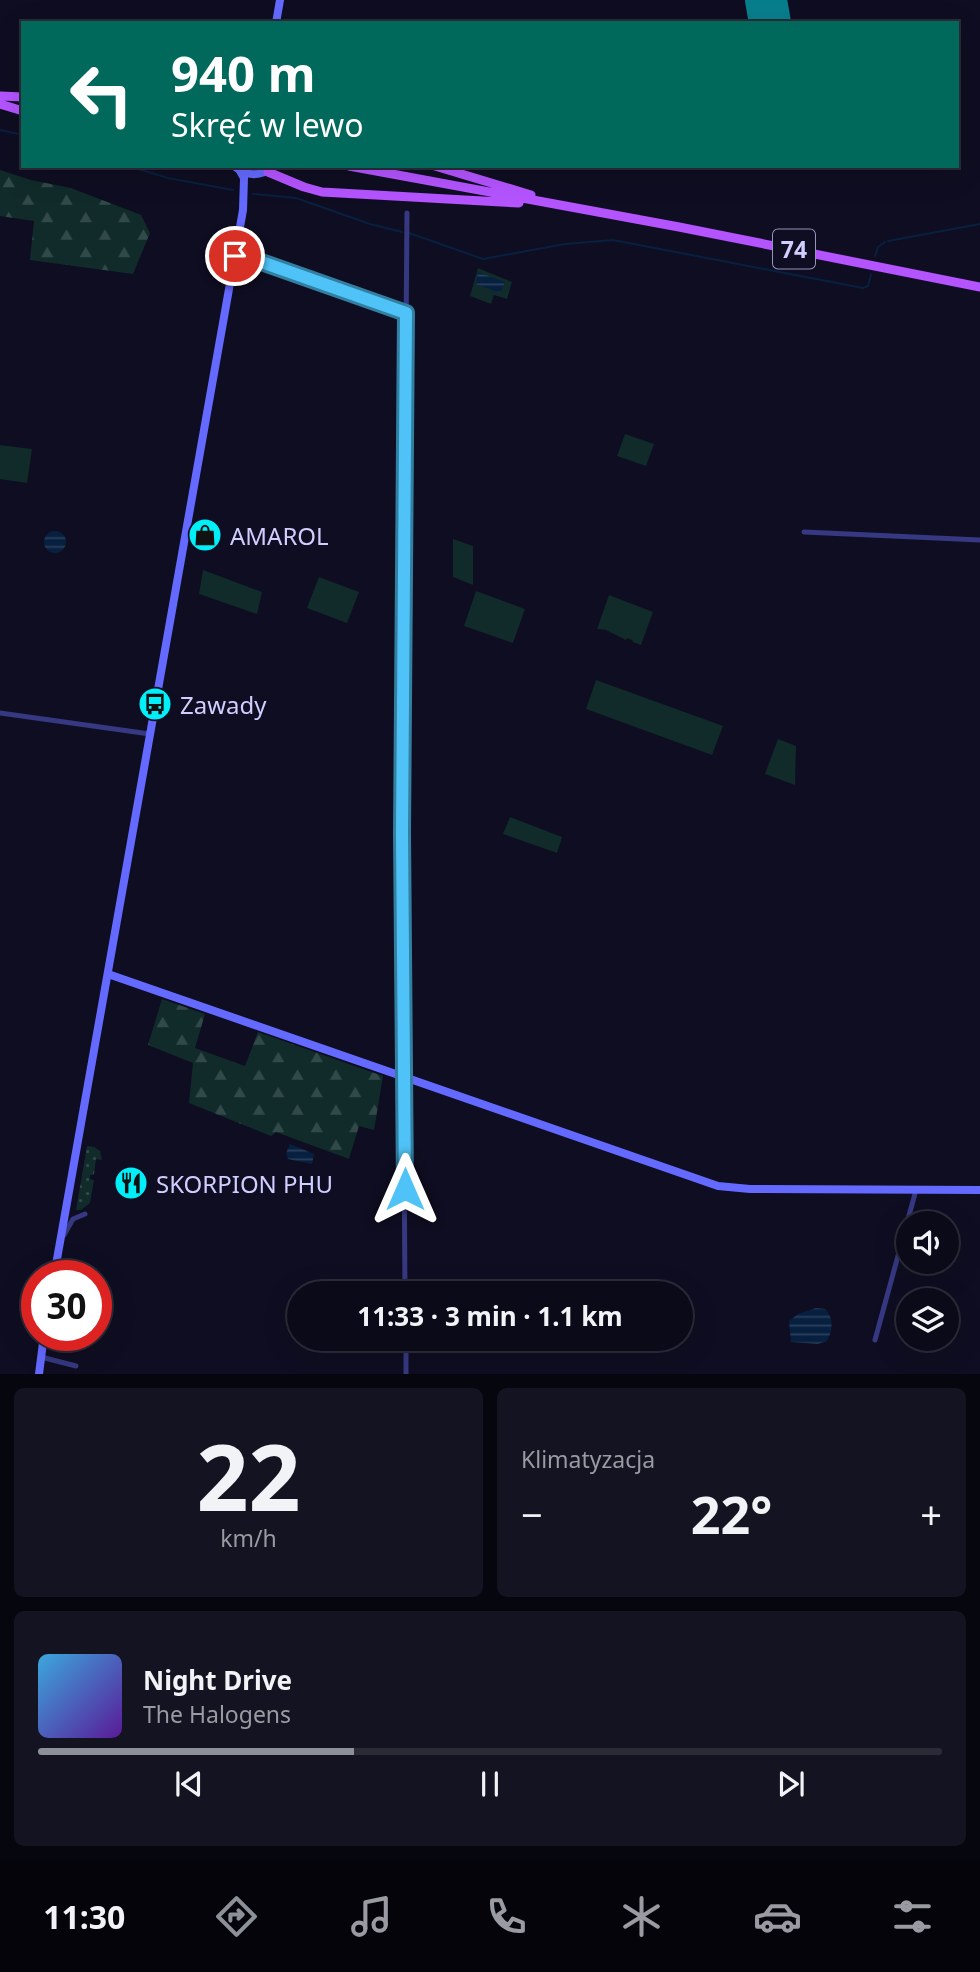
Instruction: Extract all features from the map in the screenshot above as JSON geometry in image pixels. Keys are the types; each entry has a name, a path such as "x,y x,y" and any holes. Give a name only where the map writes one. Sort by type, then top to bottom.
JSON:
{"main road":[{"path":"276,21 280,0"},
{"path":"0,100 21,97"},
{"path":"0,100 21,104"},
{"path":"0,100 21,110"},
{"name":"74","path":"360,168 980,287"},
{"path":"442,168 556,205"},
{"path":"237,169 249,175 267,171 322,192 556,205"},
{"path":"57,1260 236,253 244,187 237,169"},
{"path":"243,210 253,180 267,171"},
{"path":"108,974 718,1186 750,1189 980,1190"},
{"path":"39,1374 42,1351"}],"street":[{"path":"405,1281 403,619 407,213"},
{"path":"236,253 406,313"},
{"path":"804,532 980,540"},
{"path":"0,713 150,734"},
{"path":"875,1340 916,1190"},
{"path":"61,1241 73,1219 85,1214"},
{"path":"405,1374 406,1351"},
{"path":"41,1357 76,1366"}],"green space":[{"path":"0,170 71,188 141,215 150,233 133,274 30,260 34,221 0,216"},
{"path":"478,268 512,282 507,299 494,295 491,304 470,296"},
{"path":"625,434 654,444 646,466 617,456"},
{"path":"0,445 32,449 27,483 0,479"},
{"path":"453,539 473,546 473,585 453,577"},
{"path":"203,570 262,592 257,614 199,594"},
{"path":"319,577 359,592 347,623 307,608"},
{"path":"476,591 525,609 513,643 464,626"},
{"path":"609,595 653,612 641,645 606,630 597,629"},
{"path":"596,680 723,726 712,755 586,709"},
{"path":"778,739 796,746 795,785 765,774"},
{"path":"510,817 562,837 557,853 503,834"},
{"path":"162,999 205,1014 195,1048 245,1066 258,1032 383,1076 374,1130 359,1126 349,1159 276,1132 271,1136 189,1103 193,1063 148,1045"},
{"path":"87,1146 100,1151 102,1160 96,1159 94,1175 90,1175 90,1179 94,1180 90,1203 81,1210 76,1210"}],"water":[{"path":"478,272 505,282 500,293 476,284"},
{"path":"55,531 63,534 66,542 63,550 55,553 47,550 44,542 47,534"},
{"path":"290,1144 314,1154 312,1164 288,1159 286,1153"},
{"path":"816,1308 825,1309 830,1316 831,1328 827,1341 818,1344 791,1342 789,1321 798,1314"}],"waterway":[{"path":"0,130 21,135"},
{"path":"135,168 168,178 233,190"},
{"path":"253,194 296,198 370,224 402,232"},
{"path":"888,241 980,224"},
{"path":"409,233 483,259 565,244 613,240 863,288 868,286 871,275"},
{"path":"875,256 878,247 885,242"}],"runway":[{"path":"766,0 770,21"}],"place":[{"name":"AMAROL","path":"205,535"},
{"name":"Zawady","path":"155,704"},
{"name":"SKORPION PHU","path":"131,1183"}],"route":[{"path":"235,256 236,253 406,313 402,833 405,1189"}]}
